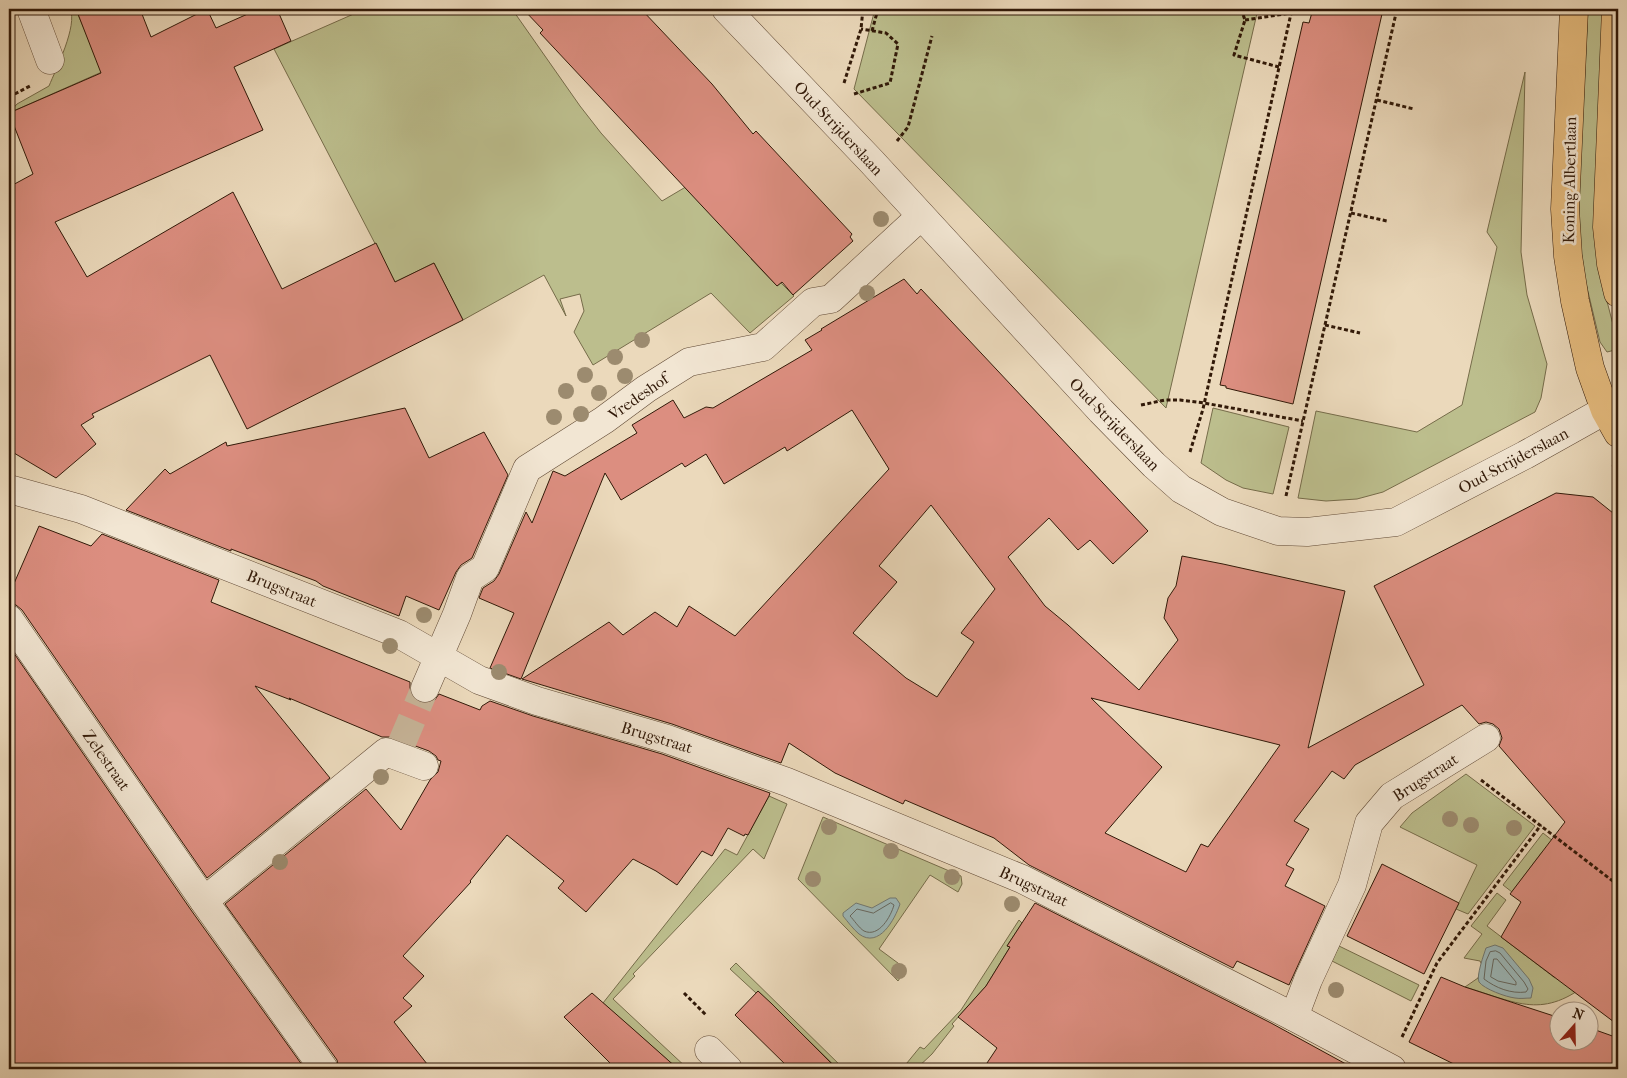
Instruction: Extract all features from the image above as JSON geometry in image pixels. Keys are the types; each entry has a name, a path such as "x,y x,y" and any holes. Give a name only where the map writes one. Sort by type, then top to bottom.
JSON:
{"main road":[{"name":"Koning Albertlaan","path":"1574,9 1565,209 1570,276 1590,368 1611,406 1618,433"},
{"path":"1616,9 1607,227 1611,264 1618,293"}],"street":[{"path":"31,9 50,60"},
{"name":"Oud-Strijderslaan","path":"726,9 837,110 872,162 1101,412 1180,489 1222,512 1278,531 1307,532 1396,522 1525,455 1611,406"},
{"name":"Vredeshof","path":"425,688 470,578 486,568 527,469 604,420 646,389 689,362 763,347 813,302 831,298 921,216"},
{"name":"Brugstraat","path":"9,489 81,509 400,634 479,680 537,702 667,739 787,782 1022,879 1294,1017 1390,1068"},
{"name":"Zelestraat","path":"9,619 204,901 324,1069"},
{"name":"Brugstraat","path":"1294,1017 1308,980 1352,885 1369,823 1392,796 1486,738"},
{"path":"204,901 386,752 399,750 424,766"},
{"path":"709,1050 728,1069"}],"path":[{"path":"837,110 861,29 863,9"},
{"path":"872,31 878,9"},
{"path":"1241,9 1245,20 1234,55 1279,67"},
{"path":"1278,531 1397,9"},
{"path":"1198,422 1204,403 1291,11 1245,20"},
{"path":"837,110 890,83 898,44 886,33 861,29"},
{"path":"872,162 893,145 908,127 932,36"},
{"path":"1377,100 1414,109"},
{"path":"1351,213 1387,221"},
{"path":"1325,325 1360,333"},
{"path":"1101,412 1165,400 1204,403 1303,421"},
{"path":"1452,759 1618,884"},
{"path":"1390,1068 1437,963 1541,825"}],"green space":[{"path":"70,9 82,9 77,12 90,43 151,37 156,48 9,113 17,104 49,86 69,36 72,16"},
{"path":"365,9 512,9 601,133 662,201 689,185 754,255 751,259 777,286 781,283 794,296 750,333 711,293 593,365 574,332 584,311 580,294 560,299 566,316 544,275 463,320 434,263 395,282 274,49"},
{"path":"875,9 1258,9 1166,408 854,89"},
{"path":"1588,9 1606,9 1601,278 1618,344 1618,348 1607,352 1600,342 1585,279 1579,236 1579,189"},
{"path":"1525,72 1521,252 1527,295 1547,364 1541,398 1535,412 1383,492 1357,499 1326,501 1298,498 1316,411 1417,432 1462,405 1497,247 1487,232"},
{"path":"1213,408 1289,427 1273,494 1243,488 1226,480 1201,463"},
{"path":"1466,774 1535,826 1468,914 1456,909 1477,865 1400,827 1412,813"},
{"path":"769,796 787,804 764,859 753,849 633,974 635,976 613,999 688,1069 678,1069 603,1003 725,849 737,855"},
{"path":"823,817 961,876 962,884 958,892 930,875 879,949 906,969 898,981 798,879"},
{"path":"1543,833 1618,893 1618,909 1542,852 1512,892 1503,885"},
{"path":"1497,893 1506,900 1487,926 1555,978 1591,947 1618,912 1617,958 1606,971 1561,1000 1550,1000 1550,1003 1530,1005 1516,1002 1465,987 1478,978 1482,965 1480,961 1464,958 1482,934 1471,926"},
{"path":"1019,920 1022,923 1007,946 1010,947 986,986 952,1024 954,1026 932,1054 916,1069 902,1069 920,1047 924,1049 961,1010"},
{"path":"1339,946 1419,985 1411,1001 1332,961"},
{"path":"736,963 844,1069 838,1069 758,991 756,993 730,969"}],"water":[{"path":"890,898 896,898 900,904 898,910 885,930 873,938 866,938 859,934 843,916 843,913 856,903 872,908"},
{"path":"1495,945 1503,948 1529,979 1533,988 1531,998 1506,996 1490,990 1479,982 1479,970 1486,948"}],"building":[{"path":"76,9 140,9 151,37 207,9 216,28 259,9 277,9 291,41 234,67 263,130 55,222 87,277 233,192 282,289 376,243 395,282 434,263 463,320 247,429 210,355 92,414 94,417 81,425 96,444 56,478 9,450 9,187 33,174 9,113 101,73"},
{"path":"523,9 641,9 712,84 753,134 756,131 852,234 850,237 853,241 793,295 782,282 777,286 540,33 543,30"},
{"path":"1313,9 1361,9 1382,14 1293,404 1220,385 1303,22 1309,23"},
{"path":"904,279 917,294 921,289 1148,531 1113,564 1090,540 1078,550 1049,518 1008,557 1045,606 1139,690 1178,640 1164,618 1168,598 1176,586 1182,556 1345,591 1308,748 1424,685 1374,586 1556,493 1593,497 1618,517 1618,1025 1600,1011 1600,1000 1585,1000 1501,937 1521,902 1510,894 1565,822 1499,746 1502,738 1499,729 1493,724 1486,722 1479,724 1462,705 1355,765 1344,779 1332,771 1294,821 1309,829 1286,865 1294,869 1285,886 1325,906 1289,985 1237,961 1233,968 1029,865 994,838 905,800 903,804 835,773 789,743 781,763 672,724 522,679 609,622 623,635 655,612 677,627 689,606 735,636 889,469 852,410 787,451 785,447 724,484 706,454 685,467 682,463 621,500 605,473 521,679 490,668 514,613 479,598 483,588 494,581 499,574 526,512 532,523 553,471 565,476 637,433 632,425 673,400 684,418 706,407 713,408 812,350 805,340","holes":["931,505 995,589 961,633 974,642 937,697 906,678 853,633 897,582 879,566","1091,698 1280,745 1208,847 1201,844 1186,872 1105,833 1162,767"]},
{"path":"405,408 429,458 484,432 508,475 472,558 461,565 456,572 439,610 406,596 399,616 323,586 316,581 231,549 231,551 126,510 165,469 170,474 226,442 227,446"},
{"path":"39,526 91,546 102,534 219,580 211,602 410,682 412,697 419,702 426,704 434,701 439,694 480,710 482,706 490,701 533,716 662,754 770,793 769,796 748,835 745,834 744,836 728,828 712,856 702,851 677,885 633,859 586,912 558,888 564,881 507,835 471,882 403,956 424,976 403,998 412,1006 394,1022 431,1069 339,1069 337,1060 225,904 366,789 401,830 430,780 438,772 441,761 429,751 391,737 382,737 289,698 291,700 255,686 330,778 207,878 22,610 16,605 9,604 9,595"},
{"path":"9,646 191,910 305,1069 9,1069"},
{"path":"1382,864 1459,903 1424,974 1347,936"},
{"path":"1035,903 1271,1023 1355,1069 983,1069 997,1048 958,1017 986,986 1010,947 1007,946"},
{"path":"1441,977 1465,987 1550,1015 1550,1050 1600,1050 1600,1032 1618,1038 1618,1069 1464,1069 1409,1042"},
{"path":"758,991 837,1069 790,1069 735,1015"},
{"path":"592,993 678,1069 616,1069 564,1017"}],"tunnel":[{"path":"401,745 425,688"}]}
